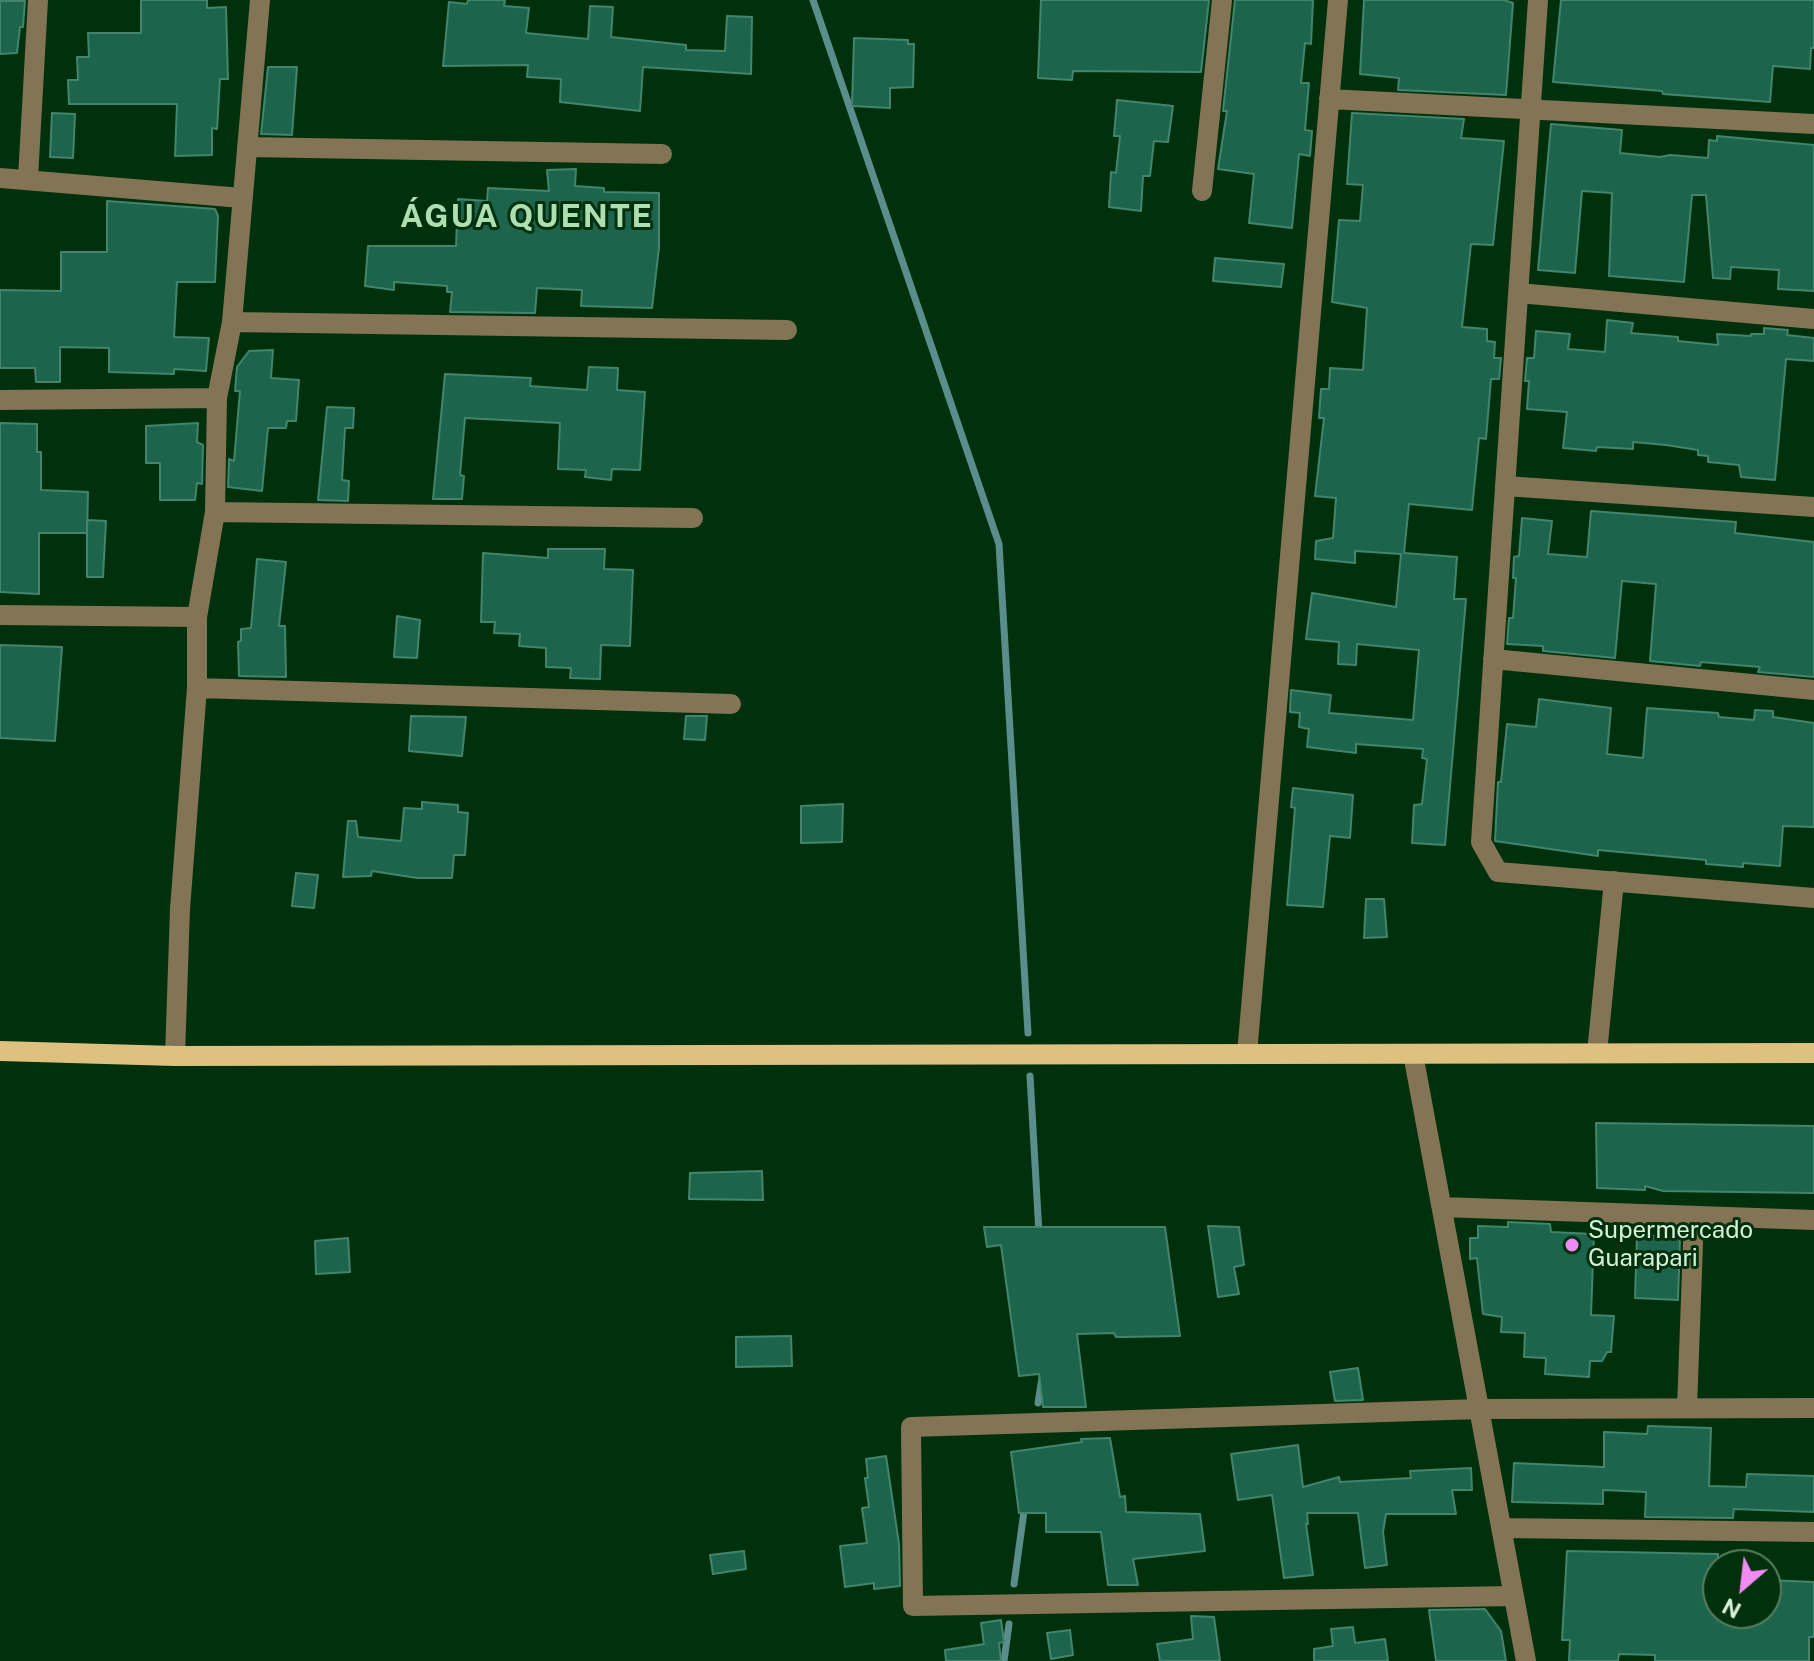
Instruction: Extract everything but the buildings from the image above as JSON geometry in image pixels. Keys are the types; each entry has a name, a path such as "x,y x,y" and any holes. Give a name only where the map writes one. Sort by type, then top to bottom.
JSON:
{"main road":[{"path":"0,1051 175,1056 1814,1053"}],"street":[{"path":"28,178 38,0"},
{"path":"175,1056 180,909 197,688 197,617 215,512 217,398 232,322 260,0"},
{"path":"1202,191 1222,0"},
{"path":"1247,1054 1338,0"},
{"path":"1538,0 1481,842 1498,872 1814,898"},
{"path":"1329,99 1814,124"},
{"path":"247,147 662,154"},
{"path":"0,178 242,198"},
{"path":"1518,293 1814,319"},
{"path":"232,322 787,330"},
{"path":"0,400 217,398"},
{"path":"1505,486 1814,507"},
{"path":"215,512 693,518"},
{"path":"0,615 197,617"},
{"path":"1493,659 1814,690"},
{"path":"197,688 731,704"},
{"path":"1597,1053 1614,881"},
{"path":"1413,1054 1526,1661"},
{"path":"1442,1207 1814,1220"},
{"path":"1687,1408 1694,1216"},
{"path":"1514,1596 913,1606 911,1427 1480,1409 1814,1408"},
{"path":"1502,1528 1814,1532"}],"waterway":[{"path":"813,0 999,544 1028,1033"},
{"path":"1030,1076 1039,1234"},
{"path":"1038,1403 1042,1378"},
{"path":"1014,1584 1025,1504"},
{"path":"1004,1661 1009,1624"}],"place":[{"name":"Supermercado Guarapari","path":"1572,1245"}],"district":[{"name":"ÁGUA QUENTE","path":"527,217"}]}
